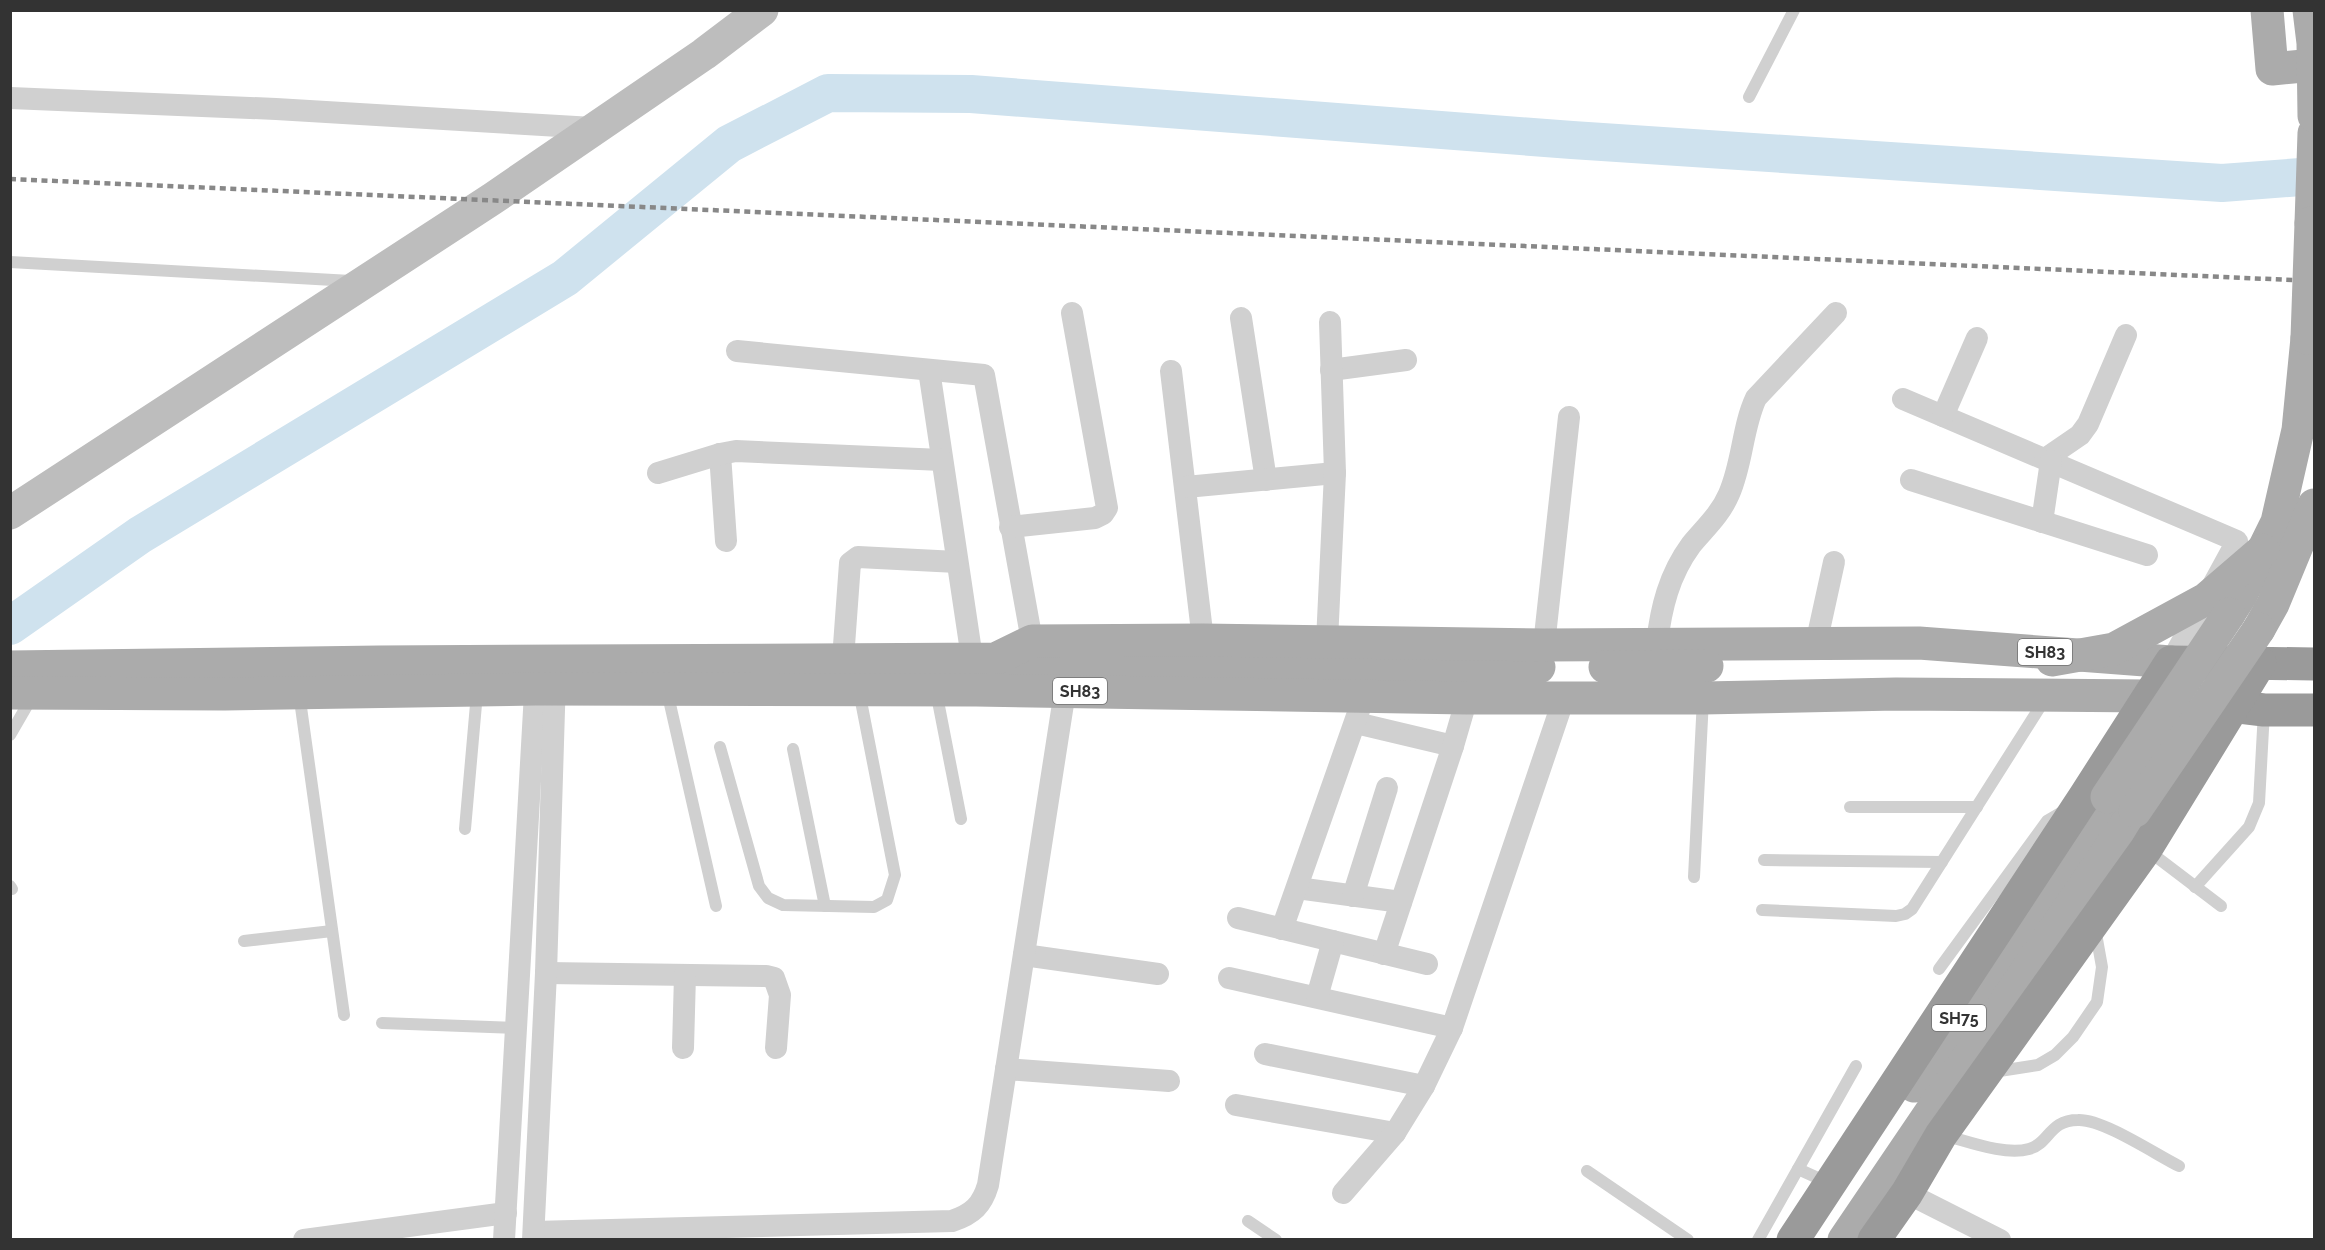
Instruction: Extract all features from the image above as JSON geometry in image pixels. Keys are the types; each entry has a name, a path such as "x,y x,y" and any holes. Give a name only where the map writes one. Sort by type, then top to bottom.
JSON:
{"highway":[{"path":"1793,1239 2096,796 2149,696 2170,662 2314,664"},
{"path":"1874,1239 1907,1193 1941,1135 2249,708 2260,663"},
{"path":"2149,696 2249,708 2314,710"}],"main road":[{"path":"2267,10 2272,69 2314,65"},
{"path":"2309,10 2313,43 2314,116"},
{"name":"SH75","path":"1812,1239 2096,796 2235,604 2277,522 2298,430 2307,338 2314,133"},
{"name":"SH75","path":"1844,1239 2273,604 2314,505"},
{"path":"983,658 1143,672 1243,668 1992,664 2052,660 2114,649 2206,599 2263,550"},
{"name":"SH83","path":"10,667 545,675 843,658 983,658 1032,640 1327,641 1544,645 1919,643 2170,662"},
{"name":"SH83","path":"22,693 477,690 545,675 667,691 1065,691 1360,710 1467,698 1702,698 1896,694 2149,696"}],"street":[{"path":"704,54 725,10"},
{"path":"10,513 492,199 704,54 762,10"},
{"path":"10,98 276,109 593,128"},
{"path":"1010,527 1095,518 1103,514 1107,508 1072,313"},
{"path":"1657,643 1667,590 1677,566 1692,544 1712,524 1725,505 1735,481 1749,412 1756,398 1836,313"},
{"path":"1241,318 1266,480"},
{"path":"1327,641 1335,473 1330,322"},
{"path":"2042,522 2048,460 2080,435 2088,424 2126,335"},
{"path":"1943,416 1977,338"},
{"path":"737,351 984,375 1032,640"},
{"path":"1331,370 1406,360"},
{"path":"929,370 957,562 983,658"},
{"path":"1170,371 1203,640"},
{"path":"1903,399 2237,541 2170,662"},
{"path":"1544,645 1569,417"},
{"path":"658,473 736,451 942,460"},
{"path":"720,454 726,541"},
{"path":"1186,487 1335,473"},
{"path":"1911,480 2147,555"},
{"path":"843,658 850,563 858,557 957,562"},
{"path":"1816,644 1834,562"},
{"path":"545,675 546,973 533,1236 767,1233 952,1221 974,1211 984,1199 988,1185 1065,691"},
{"path":"504,1239 516,1028 545,675"},
{"path":"1384,954 1454,746 1467,698"},
{"path":"1343,1193 1395,1133 1424,1086 1452,1028 1564,698"},
{"path":"1282,929 1360,710 1454,746"},
{"path":"1353,896 1387,788"},
{"path":"1297,888 1401,902"},
{"path":"1238,918 1427,964"},
{"path":"1317,998 1333,941"},
{"path":"1024,955 1158,974"},
{"path":"546,973 766,976 774,978 780,995 776,1048"},
{"path":"683,1048 685,975"},
{"path":"1229,978 1452,1028"},
{"path":"1265,1054 1424,1086"},
{"path":"1006,1069 1169,1081"},
{"path":"1236,1105 1395,1133"},
{"path":"1907,1193 2000,1239"},
{"path":"304,1239 506,1212"}],"lane":[{"path":"1749,98 1794,10"},
{"path":"10,262 365,282"},
{"path":"465,829 477,690"},
{"path":"720,747 759,886 768,898 783,905 874,907 887,900 895,875 859,690"},
{"path":"936,690 961,819"},
{"path":"667,691 716,906"},
{"path":"299,692 344,1015"},
{"path":"10,735 22,693"},
{"path":"1762,910 1896,916 1912,909 2048,696"},
{"path":"1694,877 1702,698"},
{"path":"2194,887 2249,827 2259,803 2249,708"},
{"path":"793,749 825,906"},
{"path":"1939,969 2047,821 2096,796"},
{"path":"1850,807 1977,807"},
{"path":"2146,849 2221,906"},
{"path":"1764,860 1942,862"},
{"path":"1986,1073 2038,1065 2055,1055 2073,1038 2097,1002 2102,967 2094,921"},
{"path":"244,941 332,932"},
{"path":"382,1023 516,1028"},
{"path":"1758,1239 1856,1066"},
{"path":"1941,1135 2011,1151 2030,1149 2043,1140 2058,1124 2079,1120 2100,1124 2179,1166"},
{"path":"1798,1169 1831,1184"},
{"path":"1587,1171 1688,1239"},
{"path":"1248,1221 1276,1239"}],"waterway":[{"path":"10,626 140,535 565,278 729,144 828,93 971,94 1572,140 2222,183 2314,176"}],"railway":[{"path":"10,179 2314,281"}]}
